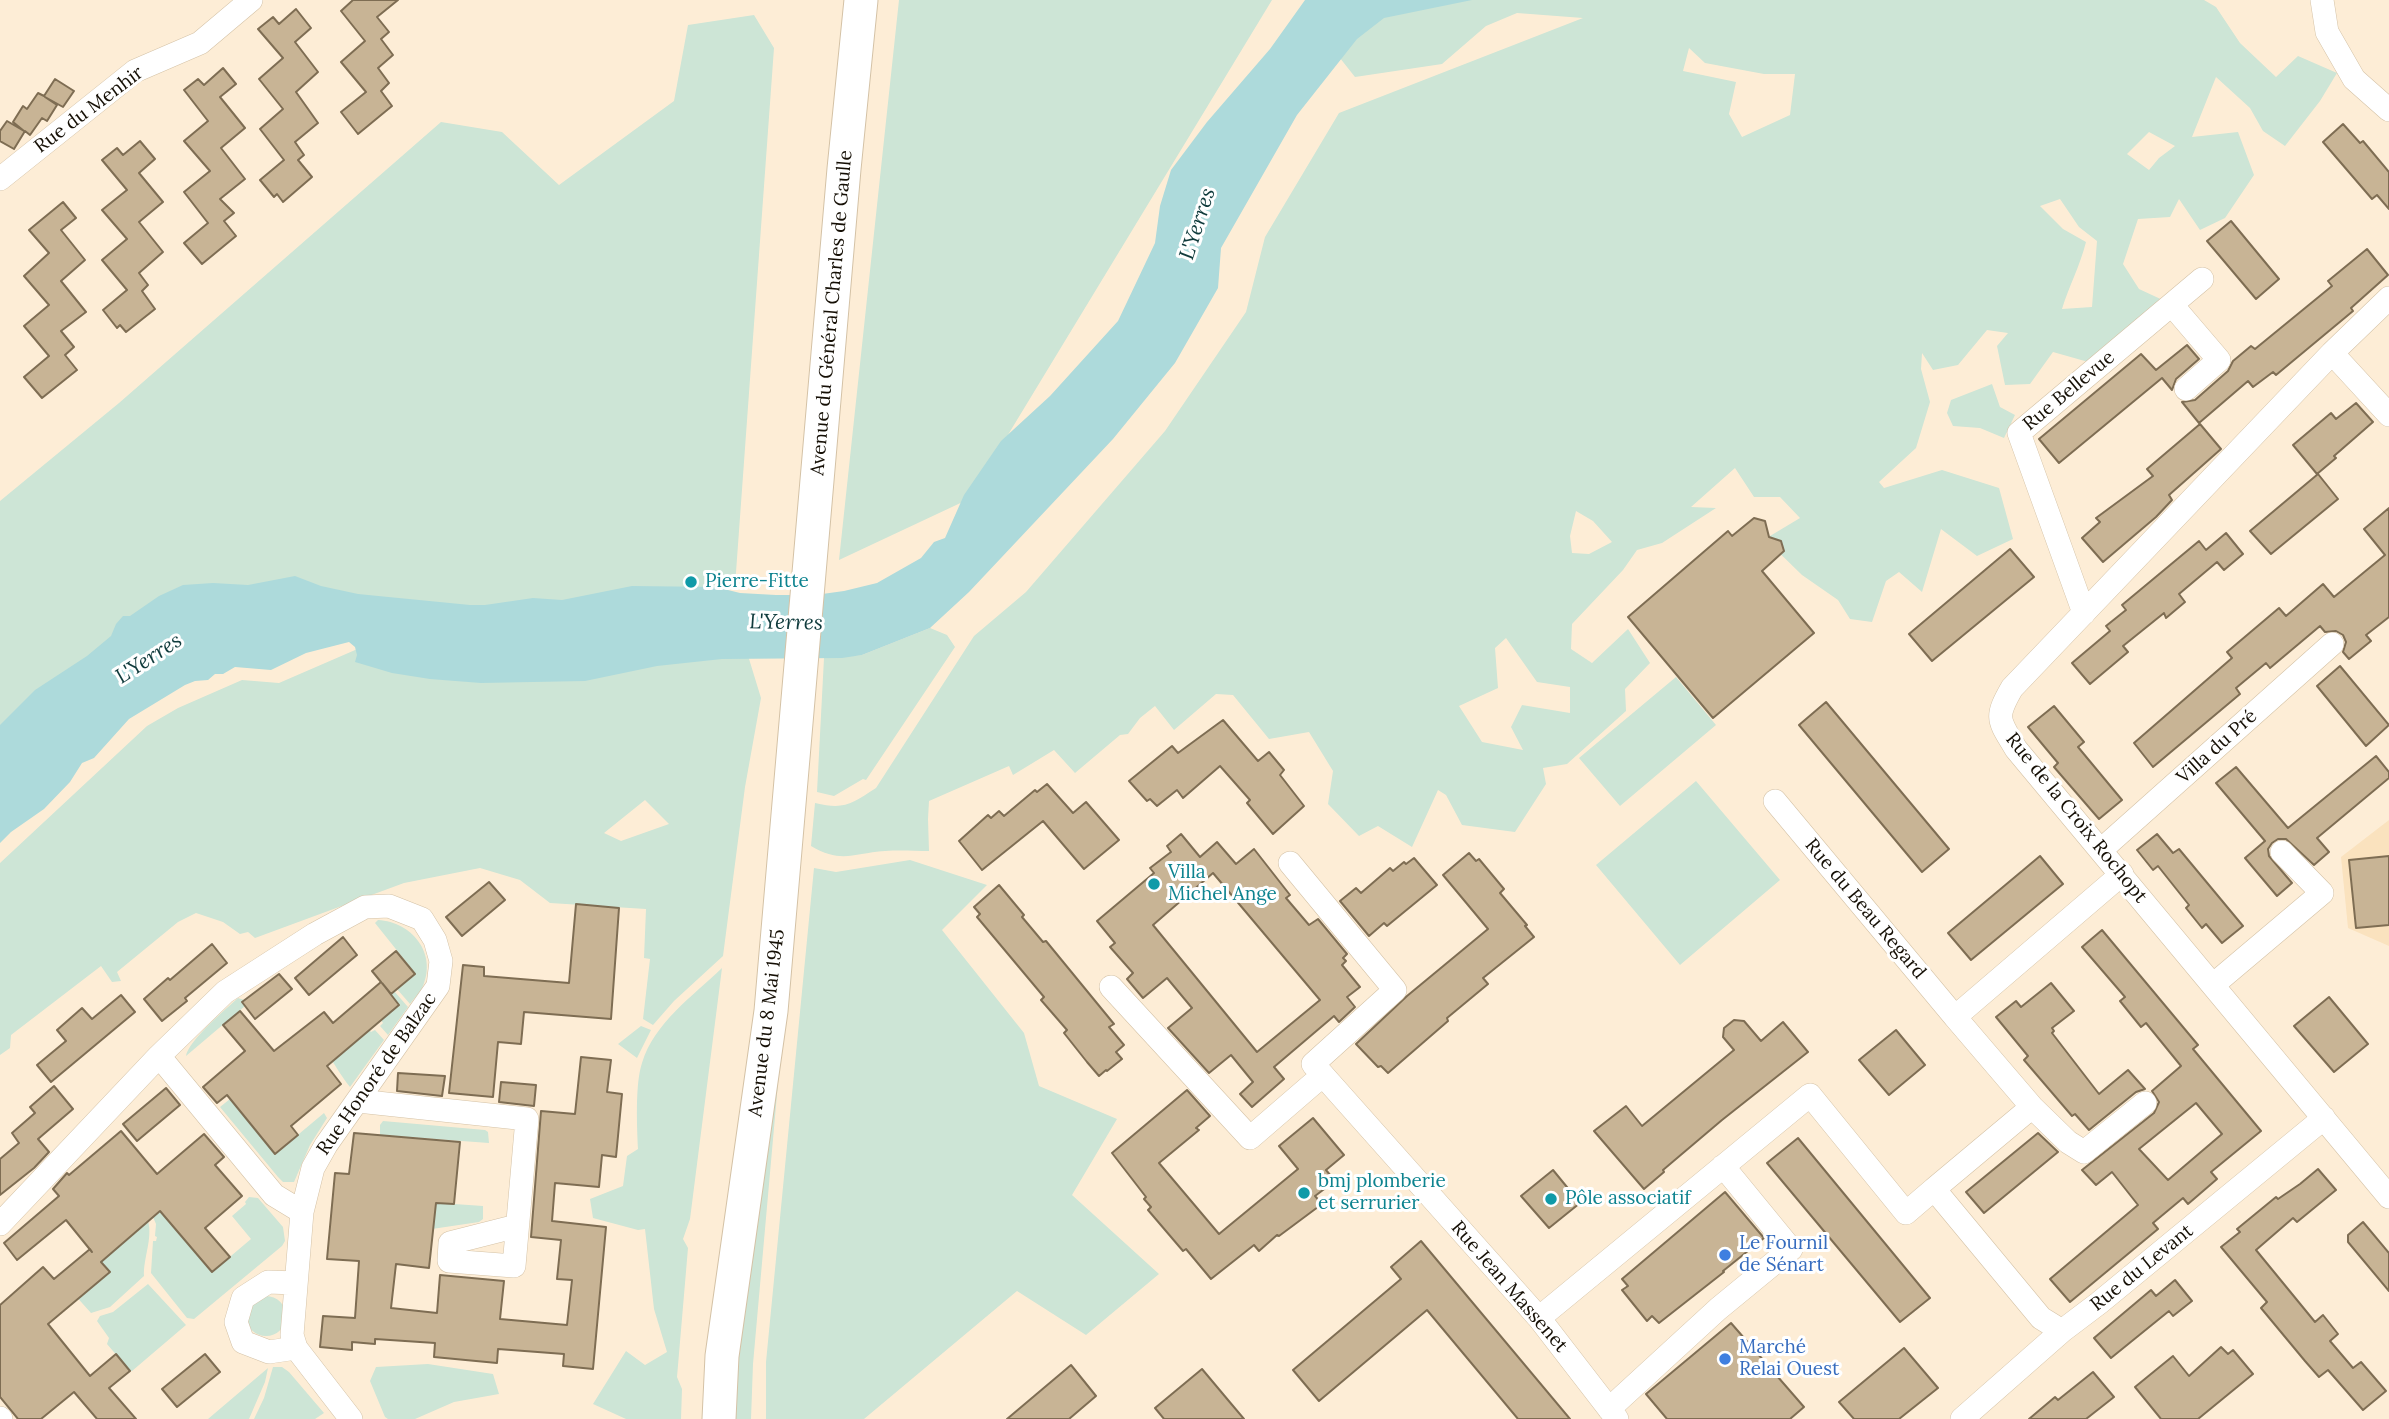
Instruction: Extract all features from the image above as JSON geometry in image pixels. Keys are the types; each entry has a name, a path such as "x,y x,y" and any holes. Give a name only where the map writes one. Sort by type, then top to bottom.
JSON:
{"main road":[{"name":"Avenue du Général Charles de Gaulle","path":"804,626 861,0"},
{"name":"Avenue du 8 Mai 1945","path":"719,1419 722,1356 771,1011 798,721 804,626"}],"street":[{"name":"Rue du Menhir","path":"0,179 135,71 200,43 251,0"},
{"path":"2322,0 2328,32 2354,79 2389,110"},
{"name":"Rue Bellevue","path":"2084,613 2019,433 2202,279"},
{"name":"Rue de la Croix Rochopt","path":"2389,299 2332,353 2012,688 2000,708 2002,725 2017,749 2389,1197"},
{"path":"2172,305 2219,360 2186,388"},
{"path":"2332,353 2389,415"},
{"name":"Villa du Pré","path":"2101,850 2332,644"},
{"name":"Rue du Beau Regard","path":"1775,801 2032,1107 2068,1142 2084,1152 2145,1103"},
{"path":"2213,985 2322,893 2282,852"},
{"path":"1111,987 1250,1138 1395,990 1290,863"},
{"path":"1955,1017 2122,874"},
{"name":"Rue Honoré de Balzac","path":"0,1224 159,1056 225,992 315,934 365,907 389,906 422,919 435,940 441,961 438,986 326,1145 313,1168 302,1212 292,1335 296,1349"},
{"path":"159,1056 274,1195 302,1212"},
{"name":"Rue Jean Massenet","path":"1318,1070 1539,1318 1613,1414"},
{"path":"1539,1318 1810,1095 1906,1213 2032,1107"},
{"path":"358,1101 527,1119 517,1226"},
{"name":"Rue du Levant","path":"1962,1419 2062,1331 2324,1118"},
{"path":"1613,1414 1718,1309 1791,1249 1723,1166"},
{"path":"1934,1189 2006,1289 2041,1318 2062,1331"},
{"path":"296,1283 268,1282 243,1298 236,1322 243,1342 270,1352 296,1349 351,1419"}],"shaded area":[{"path":"2389,820 2389,946 2348,928 2341,857"}],"green space":[{"path":"899,0 1272,0 969,499 839,560"},
{"path":"1443,0 2204,0 2216,7 2240,43 2276,77 2298,56 2337,73 2320,101 2285,146 2263,131 2250,108 2216,77 2192,137 2238,132 2254,175 2225,218 2200,230 2179,199 2170,217 2138,219 2123,264 2139,289 2167,302 2113,369 2053,352 2030,384 2005,385 1997,346 2008,333 1987,330 1958,365 1933,370 1922,353 1921,369 1930,402 1916,448 1879,482 1884,488 1942,470 1999,488 2013,539 1977,556 1941,529 1922,592 1899,572 1886,581 1872,622 1850,619 1838,600 1802,575 1765,539 1800,518 1780,497 1754,497 1735,468 1691,507 1716,508 1662,543 1637,550 1623,570 1572,624 1571,649 1592,663 1628,629 1650,663 1625,689 1626,711 1567,764 1543,768 1546,784 1515,832 1462,825 1446,795 1438,790 1412,847 1378,826 1359,836 1328,804 1333,771 1309,732 1269,739 1233,695 1216,694 1174,730 1155,706 1140,718 1128,734 1120,735 1075,773 1054,750 1013,775 1009,766 929,801 929,851 885,851 840,856 811,846 815,803 841,806 876,788 974,636 1026,592 1165,431 1246,312 1265,237 1339,113 1583,18 1517,13 1486,26 1442,64 1355,77 1332,48 1378,13","holes":["1689,48 1705,63 1764,74 1795,74 1790,115 1742,137 1729,114 1736,82 1683,71","2149,132 2175,146 2149,170 2127,154","2060,199 2079,227 2097,241 2092,307 2062,309 2086,242 2063,229 2040,206","1576,511 1593,521 1612,542 1589,554 1572,553 1570,536","1506,638 1537,682 1570,687 1570,713 1522,705 1511,727 1523,750 1482,742 1459,706 1498,688 1495,648"]},
{"path":"754,15 774,48 735,586 627,600 443,614 275,596 0,741 0,501 119,403 441,122 502,132 559,185 674,101 688,25"},
{"path":"1992,384 2000,407 2015,415 2004,438 1980,428 1953,426 1947,413 1951,400"},
{"path":"930,628 947,635 955,647 866,780 863,779 834,796 817,792 824,658 862,655"},
{"path":"369,644 746,649 761,698 745,787 723,956 674,1001 653,1025 643,1019 650,959 644,958 646,909 550,903 520,880 480,868 404,883 255,938 248,932 240,934 223,922 196,913 178,922 117,972 121,981 112,982 101,966 11,1035 10,1048 0,1055 0,863 147,726 178,708 242,680 279,683","holes":["645,800 669,824 621,841 604,833"]},
{"path":"1676,677 1716,725 1620,806 1579,758"},
{"path":"1696,781 1780,880 1680,965 1596,865"},
{"path":"910,860 987,885 942,930 1024,1033 1039,1086 1117,1119 1072,1195 1159,1274 1086,1335 1017,1291 864,1419 766,1419 766,1362 814,868 836,872"},
{"path":"378,920 390,922 411,933 424,951 426,974 422,989 410,1004 397,989 415,973 375,923"},
{"path":"722,968 690,1219 683,1239 688,1248 677,1377 682,1389 681,1419 626,1419 593,1404 626,1351 645,1365 667,1352 654,1309 645,1229 638,1230 593,1218 590,1199 623,1186 627,1156 638,1149 638,1082 642,1063 655,1035 676,1011"},
{"path":"394,991 408,1007 388,1035 380,1026 383,1023 381,1020 399,1005 391,994"},
{"path":"238,998 244,1000 242,1002 245,1006 186,1056 200,1034"},
{"path":"641,1026 651,1030 637,1058 618,1044"},
{"path":"369,1030 375,1030 384,1040 350,1087 324,1050"},
{"path":"776,1083 751,1419 730,1419"},
{"path":"230,1099 275,1154 324,1113 327,1118 310,1145 294,1182 283,1182 278,1177 220,1107"},
{"path":"383,1121 485,1130 488,1132 489,1143 380,1135"},
{"path":"98,1152 141,1189 212,1272 251,1239 232,1216 246,1204 249,1197 258,1198 283,1227 285,1241 194,1319 187,1318 151,1273 153,1241 156,1241 157,1237 153,1217"},
{"path":"411,1201 483,1206 483,1219 479,1222 432,1229 433,1235 408,1233"},
{"path":"148,1221 144,1276 110,1307 91,1313 65,1284 85,1293 109,1272 101,1262"},
{"path":"148,1284 186,1325 130,1371 107,1344 109,1338 97,1321 100,1316 113,1312"},
{"path":"266,1296 280,1302 286,1316 280,1330 266,1336 252,1330 246,1316 252,1302"},
{"path":"428,1364 493,1374 499,1394 454,1402 415,1419 385,1417 370,1381 376,1367"},
{"path":"273,1367 282,1367 289,1372 324,1413 315,1419 254,1419 264,1398"},
{"path":"268,1368 249,1419 208,1419"}],"water":[{"name":"L'Yerres","path":"1305,0 1472,0 1384,18 1357,39 1297,115 1221,248 1218,288 1175,363 1113,439 969,592 930,628 862,655 842,658 722,659 657,666 585,681 481,683 392,673 355,662 355,647 349,642 306,653 271,670 235,667 223,674 215,674 208,680 185,685 129,719 94,758 82,763 70,782 44,809 0,843 0,725 35,690 87,656 111,636 123,616 130,616 159,596 183,585 248,585 295,576 321,586 358,594 470,605 533,598 562,600 632,586 716,587 740,593 815,595 877,583 921,558 934,542 945,538 964,495 1001,441 1050,396 1118,321 1155,243 1160,206 1171,170 1207,122 1270,49"}],"building":[{"path":"353,0 398,0 377,17 389,32 381,39 393,55 378,68 389,83 381,91 392,106 358,134 341,112 366,92 341,62 365,41 341,11"},
{"path":"296,9 311,28 295,42 318,72 296,92 318,123 295,142 304,155 298,160 312,177 283,202 277,194 274,197 260,180 284,160 260,129 283,109 259,79 283,58 258,29 273,17 279,24"},
{"path":"223,68 236,84 220,97 245,128 221,148 245,179 220,199 234,213 224,221 236,236 202,264 184,243 208,223 184,192 210,171 184,141 208,121 184,90 198,79 204,85"},
{"path":"55,79 74,91 63,107 45,97 57,105 47,121 42,118 30,135 25,131 14,149 0,141 0,131 7,121 24,131 13,122 23,106 27,109 38,93 44,96"},
{"path":"2343,124 2360,143 2363,141 2389,172 2389,209 2377,195 2372,199 2323,142"},
{"path":"140,141 155,159 139,173 163,202 139,222 163,252 139,273 148,285 142,291 155,309 126,332 120,325 117,328 103,310 127,290 102,260 127,239 102,210 127,190 102,160 117,148 123,155"},
{"path":"63,202 76,218 61,230 85,260 61,281 86,312 61,331 74,347 65,355 77,370 42,398 24,377 49,356 24,326 49,305 24,276 49,253 29,230"},
{"path":"2231,221 2279,279 2256,299 2207,241"},
{"path":"2367,249 2388,275 2351,308 2353,311 2276,375 2273,372 2253,387 2248,381 2199,423 2182,402 2195,400 2251,346 2255,349 2332,286 2328,281"},
{"path":"2187,345 2199,359 2176,379 2172,390 2162,378 2059,463 2039,439 2141,354 2156,370"},
{"path":"2356,403 2373,422 2317,474 2293,445 2331,413 2336,419"},
{"path":"2200,424 2221,449 2169,495 2172,500 2156,517 2103,562 2082,538 2100,522 2096,518 2153,476 2147,469"},
{"path":"2318,474 2338,499 2271,554 2250,531"},
{"path":"2389,508 2389,617 2366,635 2371,641 2349,659 2343,652 2346,642 2343,635 2336,631 2325,632 2320,626 2270,668 2266,663 2236,688 2240,694 2153,767 2134,743 2232,658 2227,652 2279,608 2286,616 2323,584 2334,597 2385,555 2364,529"},
{"path":"1754,518 1765,521 1769,537 1781,541 1784,551 1762,571 1814,633 1713,718 1628,617 1728,531 1732,536"},
{"path":"2226,533 2243,554 2224,570 2217,562 2179,594 2185,602 2166,618 2164,613 2123,646 2128,652 2090,684 2072,663 2110,631 2106,626 2126,610 2122,605 2199,541 2206,550"},
{"path":"2010,549 2034,577 1932,661 1909,634"},
{"path":"2340,666 2389,725 2366,746 2317,686"},
{"path":"1826,702 1949,849 1922,872 1799,725"},
{"path":"2054,706 2084,742 2078,747 2122,800 2099,819 2054,767 2058,763 2028,727"},
{"path":"1223,720 1258,761 1269,752 1284,770 1280,775 1304,806 1273,834 1247,803 1250,800 1220,766 1183,798 1177,790 1157,806 1150,799 1147,801 1129,781 1172,746 1178,753"},
{"path":"2376,756 2389,772 2389,778 2317,838 2329,852 2314,865 2286,839 2278,839 2272,843 2268,849 2269,856 2292,883 2277,896 2245,858 2265,841 2216,783 2236,767 2288,828"},
{"path":"1047,784 1073,813 1086,802 1119,840 1084,869 1043,821 982,870 959,841 988,815 991,818 999,811 1004,816 1035,790 1037,792"},
{"path":"1181,834 1200,857 1217,842 1236,864 1254,849 1290,895 1286,898 1309,925 1318,919 1347,954 1342,965 1360,987 1347,997 1355,1007 1339,1022 1334,1016 1274,1067 1284,1079 1252,1107 1240,1094 1253,1082 1231,1055 1209,1073 1168,1028 1192,1008 1167,978 1143,998 1127,979 1133,973 1110,947 1115,943 1097,921 1154,873 1150,868 1171,852 1167,846","holes":["1213,873 1320,1000 1257,1052 1153,925"]},
{"path":"2157,834 2173,853 2179,849 2243,926 2222,943 2206,924 2202,928 2186,908 2189,905 2158,866 2153,870 2137,850"},
{"path":"1469,853 1476,861 1479,859 1504,889 1500,893 1534,937 1483,978 1488,984 1388,1073 1381,1066 1378,1067 1356,1044 1407,996 1488,929 1443,875"},
{"path":"2040,856 2063,884 1971,960 1948,933"},
{"path":"2389,856 2389,925 2356,928 2349,860"},
{"path":"1414,858 1437,885 1387,926 1384,923 1369,936 1340,901 1356,888 1361,893 1390,868 1393,871"},
{"path":"489,882 505,900 462,936 446,917"},
{"path":"999,885 1024,915 1022,917 1043,942 1046,941 1114,1024 1109,1027 1124,1045 1116,1052 1122,1059 1099,1076 1064,1033 1067,1030 1041,1000 1044,997 977,917 980,914 974,907"},
{"path":"576,904 619,908 611,1019 524,1012 521,1044 498,1042 493,1097 449,1093 463,965 484,967 484,976 569,983"},
{"path":"2102,930 2198,1045 2193,1049 2261,1131 2211,1172 2217,1179 2188,1204 2183,1198 2153,1223 2158,1229 2070,1302 2050,1279 2138,1205 2112,1172 2096,1185 2082,1170 2154,1113 2159,1102 2152,1091 2181,1066 2146,1023 2141,1027 2120,1001 2125,997 2082,947","holes":["2196,1103 2222,1134 2168,1180 2139,1149"]},
{"path":"343,937 357,955 309,995 295,978"},
{"path":"212,944 227,963 162,1021 144,999"},
{"path":"396,951 415,974 391,994 382,983 399,1005 327,1066 341,1084 291,1126 298,1135 275,1154 227,1095 217,1103 203,1087 245,1051 223,1025 240,1011 274,1051 324,1012 333,1023 381,982 372,971"},
{"path":"279,974 292,989 255,1019 242,1002"},
{"path":"2051,983 2074,1011 2052,1028 2052,1033 2099,1094 2128,1070 2145,1089 2136,1092 2089,1130 2075,1114 2072,1116 2024,1060 2028,1056 1996,1017 2016,1001 2021,1007"},
{"path":"121,995 135,1012 51,1082 37,1065 66,1041 57,1030 82,1008 92,1019"},
{"path":"2329,997 2368,1044 2334,1072 2294,1026"},
{"path":"1734,1020 1744,1021 1761,1041 1783,1022 1808,1052 1722,1120 1644,1189 1594,1131 1626,1106 1642,1126 1734,1050 1723,1037 1724,1028"},
{"path":"1896,1030 1925,1065 1889,1095 1859,1060"},
{"path":"581,1057 611,1060 607,1092 622,1094 616,1157 602,1155 599,1187 555,1183 552,1221 606,1227 593,1369 563,1366 564,1354 498,1349 497,1363 434,1357 435,1343 375,1339 375,1344 352,1342 352,1350 320,1347 323,1316 355,1318 359,1261 327,1259 335,1173 349,1174 354,1133 460,1142 454,1204 436,1203 429,1268 396,1264 391,1308 437,1313 440,1275 504,1281 500,1319 567,1325 572,1280 557,1279 561,1240 531,1237 541,1111 575,1114"},
{"path":"398,1073 445,1076 442,1096 397,1091"},
{"path":"501,1082 536,1085 534,1106 499,1102"},
{"path":"54,1086 73,1109 38,1139 49,1152 34,1168 0,1195 0,1159 19,1143 12,1133 35,1113 30,1107"},
{"path":"166,1088 180,1105 137,1141 123,1124"},
{"path":"1187,1090 1210,1116 1196,1128 1199,1130 1159,1163 1219,1234 1298,1169 1279,1146 1313,1118 1344,1155 1326,1170 1335,1181 1315,1196 1322,1204 1259,1251 1254,1245 1211,1279 1148,1210 1151,1207 1144,1199 1146,1197 1112,1153"},
{"path":"121,1131 157,1174 204,1134 224,1157 215,1165 242,1196 205,1228 230,1257 212,1272 160,1211 101,1262 110,1272 48,1324 90,1376 116,1354 130,1371 109,1388 136,1419 97,1419 74,1392 41,1419 18,1419 0,1397 0,1305 43,1267 54,1279 90,1249 66,1220 17,1260 4,1243 59,1196 53,1189 67,1173 69,1175"},
{"path":"2038,1133 2058,1152 1984,1213 1966,1192"},
{"path":"1798,1138 1930,1298 1900,1322 1767,1163"},
{"path":"2318,1169 2336,1190 2297,1222 2293,1218 2256,1250 2315,1322 2323,1315 2338,1334 2330,1341 2353,1368 2361,1362 2386,1391 2363,1410 2328,1370 2319,1377 2305,1361 2261,1308 2267,1302 2221,1247 2240,1232 2237,1229 2276,1197 2278,1199"},
{"name":"Pôle associatif","path":"1553,1170 1580,1203 1549,1228 1521,1196"},
{"path":"1725,1192 1764,1238 1659,1323 1652,1316 1647,1321 1622,1290 1628,1286 1622,1279"},
{"path":"2363,1222 2389,1253 2389,1291 2348,1242 2348,1235"},
{"path":"1421,1241 1570,1419 1518,1419 1427,1310 1319,1401 1293,1370 1401,1279 1391,1267"},
{"path":"2175,1280 2192,1301 2173,1316 2169,1311 2111,1358 2094,1338 2151,1290 2156,1296"},
{"name":"Marché Relai Ouest","path":"1731,1323 1804,1407 1790,1419 1667,1419 1646,1394"},
{"path":"2221,1347 2228,1354 2233,1350 2253,1374 2198,1419 2161,1419 2135,1387 2173,1356 2189,1376"},
{"path":"1904,1348 1938,1388 1899,1419 1854,1419 1839,1402"},
{"path":"205,1354 220,1372 177,1407 162,1389"},
{"path":"1071,1365 1096,1396 1069,1419 1007,1419"},
{"path":"1202,1369 1244,1419 1164,1419 1155,1408"},
{"path":"2093,1372 2114,1397 2086,1419 2029,1419 2055,1397 2058,1400"}],"place":[{"name":"Pierre-Fitte","path":"691,582"},
{"name":"Villa Michel Ange","path":"1154,884"},
{"name":"bmj plomberie et serrurier","path":"1304,1193"},
{"name":"Pôle associatif","path":"1551,1199"},
{"name":"Le Fournil de Sénart","path":"1725,1255"},
{"name":"Marché Relai Ouest","path":"1725,1359"}]}
